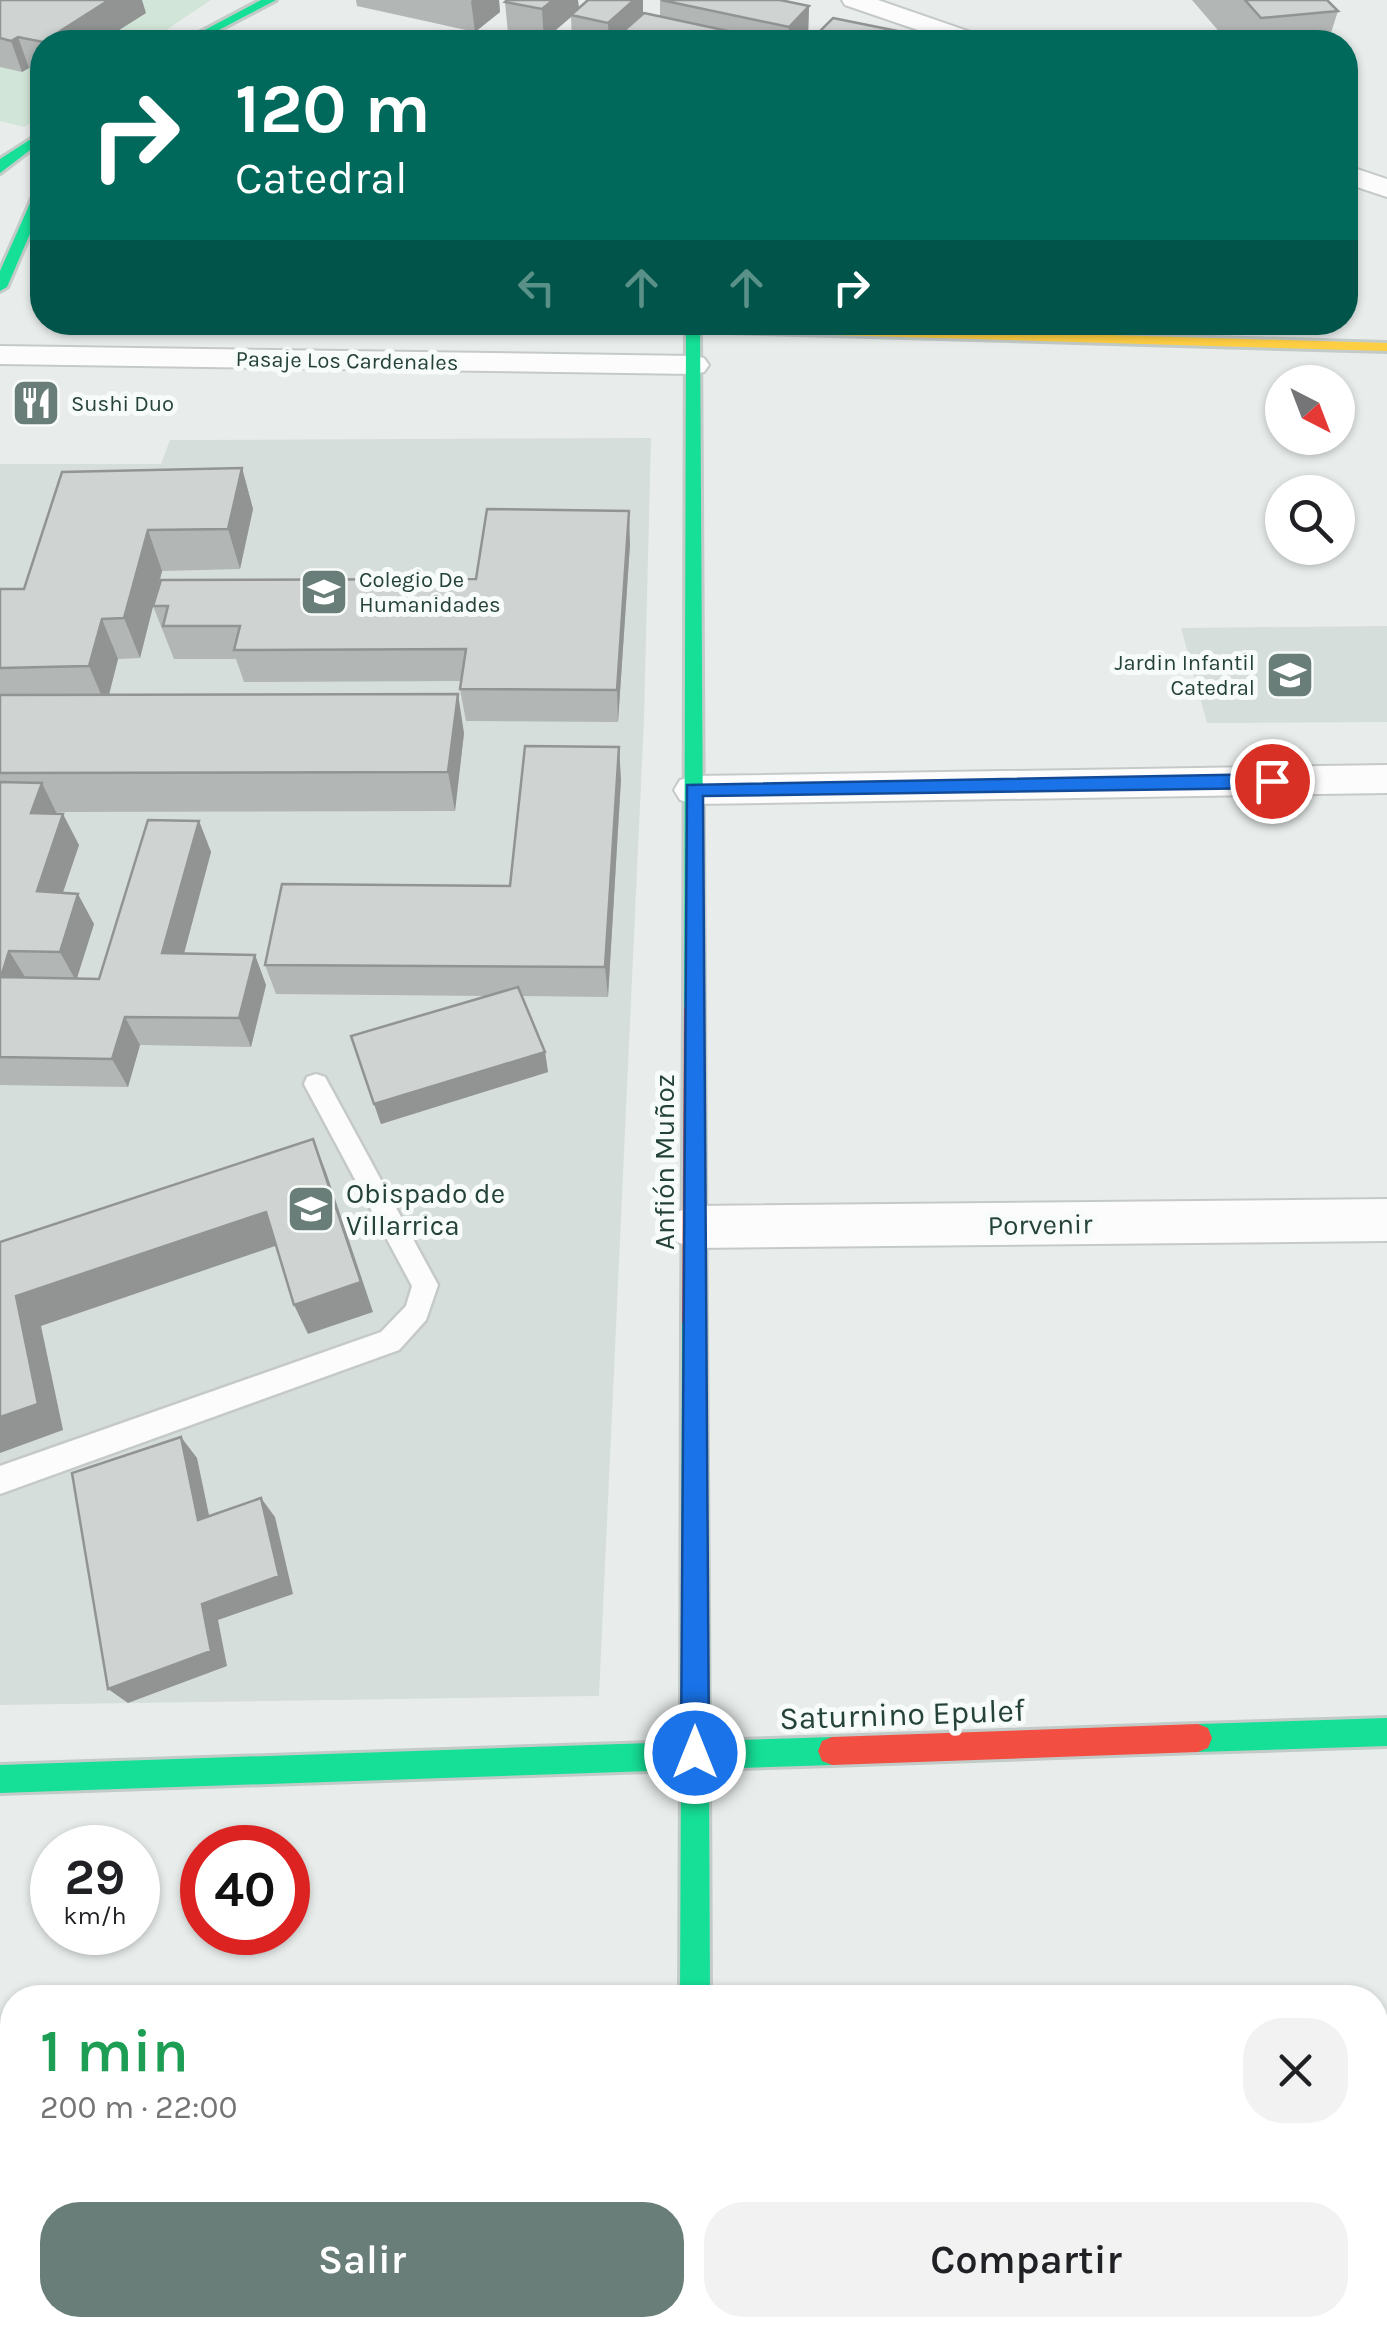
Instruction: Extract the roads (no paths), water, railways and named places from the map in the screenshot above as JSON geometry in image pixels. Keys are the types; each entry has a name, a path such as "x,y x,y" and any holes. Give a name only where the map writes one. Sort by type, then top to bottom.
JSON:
{"street":[{"path":"211,30 270,0"},
{"path":"854,0 941,30"},
{"path":"1,164 30,144"},
{"path":"1,164 30,169"},
{"path":"1358,179 1387,189"},
{"path":"0,287 30,219"},
{"name":"Anfión Muñoz","path":"693,335 695,1985"},
{"path":"985,335 1387,346"},
{"name":"Pasaje Los Cardenales","path":"0,356 693,365"},
{"path":"694,790 1387,779"},
{"name":"Porvenir","path":"694,1227 1387,1220"},
{"name":"Saturnino Epulef","path":"0,1779 1387,1732"}],"lane":[{"path":"0,1480 390,1342 417,1312 425,1284 316,1084"}],"place":[{"name":"Sushi Duo","path":"36,403"},
{"name":"Colegio De Humanidades","path":"324,592"},
{"name":"Jardin Infantil Catedral","path":"1290,675"},
{"name":"Obispado de Villarrica","path":"311,1209"}]}
